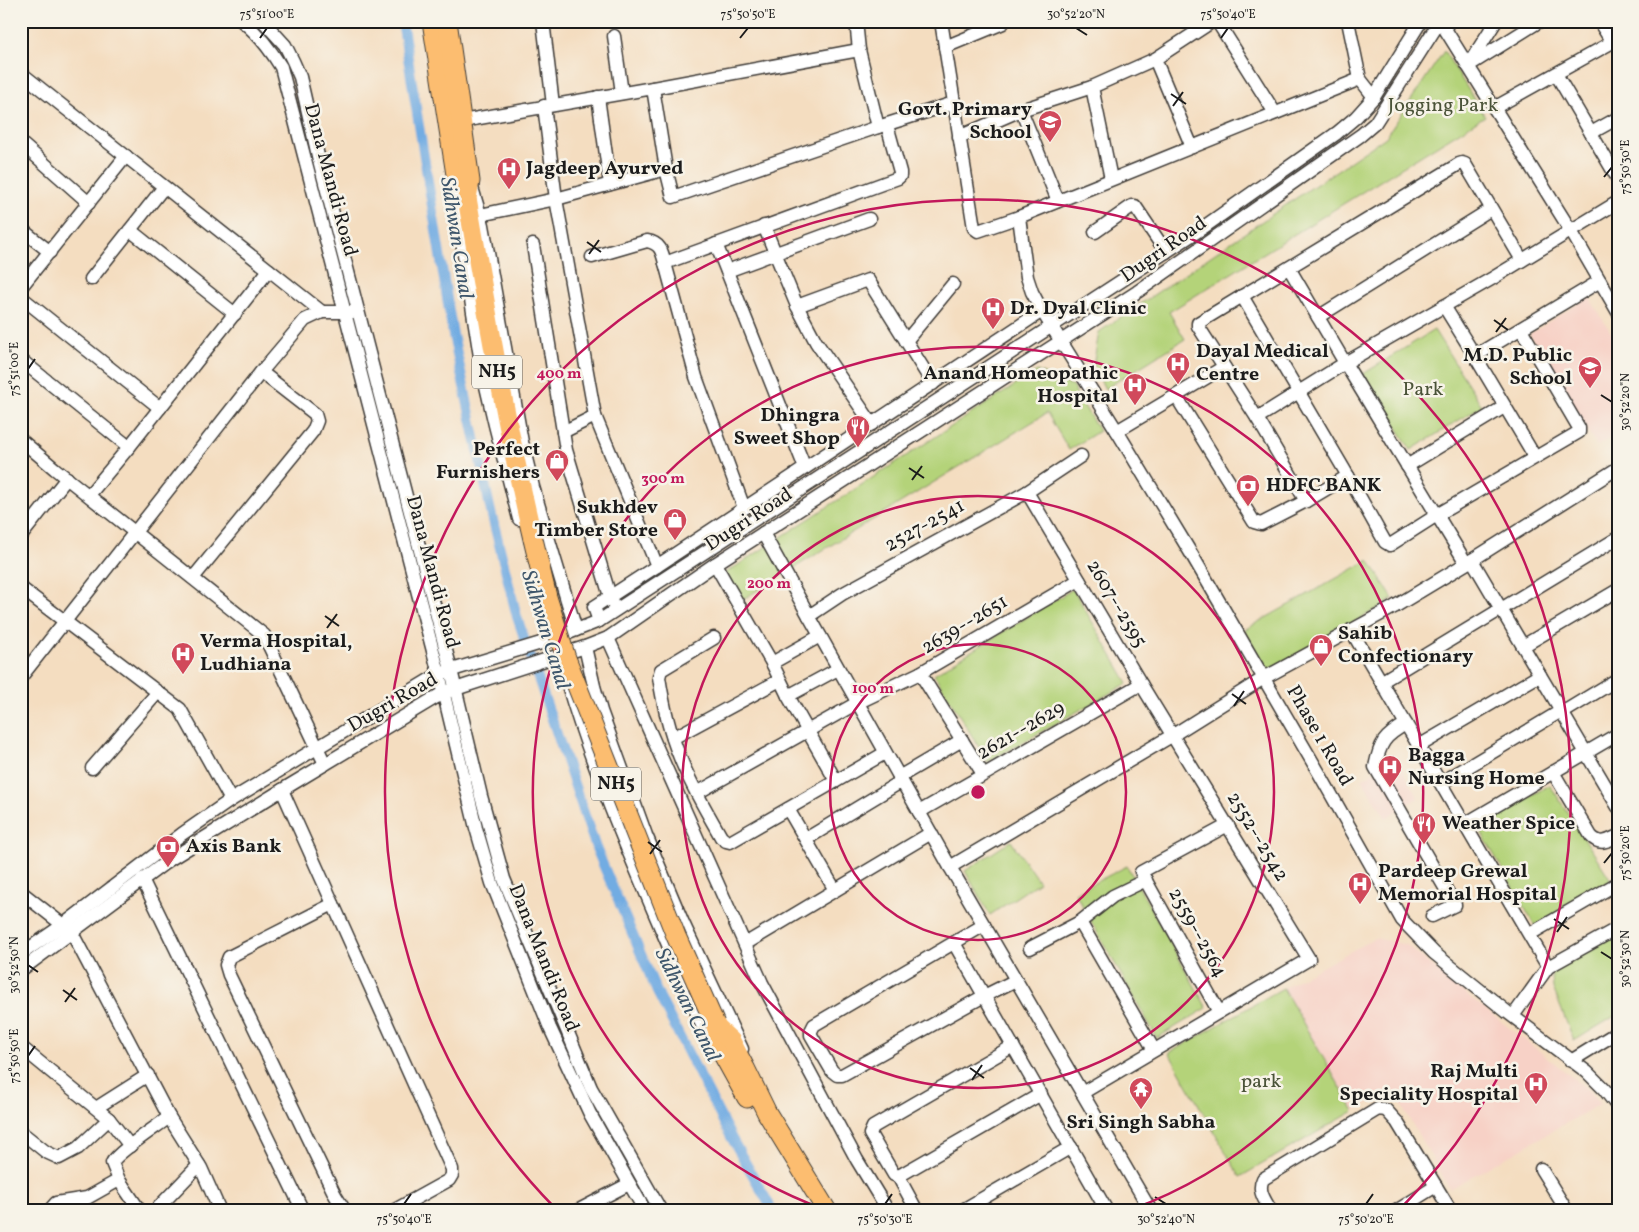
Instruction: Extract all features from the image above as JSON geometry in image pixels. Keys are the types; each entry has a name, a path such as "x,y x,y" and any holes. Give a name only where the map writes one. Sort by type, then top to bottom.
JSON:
{"highway":[{"name":"NH5","path":"432,21 469,195 498,377 519,479 547,597 566,658 676,936 716,1026 721,1051 758,1118 815,1211"},
{"name":"NH5","path":"447,21 462,121 469,195"},
{"name":"NH5","path":"716,1026 731,1041 767,1113 827,1211"}],"street":[{"name":"Dana Mandi Road","path":"242,21 254,30 269,48 281,67 352,312"},
{"path":"263,21 285,45 300,77 352,312 445,672 456,688 481,796 504,879 591,1088 662,1211"},
{"path":"543,21 556,199 596,416 657,566"},
{"path":"665,262 900,176 859,50 856,21"},
{"path":"941,21 976,230 978,231 1020,217 1360,79"},
{"path":"960,137 1021,110 1092,87 1155,59 1213,21"},
{"path":"1217,21 1275,113"},
{"path":"1348,21 1360,79 1374,97"},
{"name":"Dugri Road","path":"21,970 67,929 182,834 231,800 445,672 553,639 599,620 1201,229 1337,133 1356,117 1374,97 1421,21"},
{"path":"1440,21 1571,232 1618,312"},
{"name":"Dugri Road","path":"21,954 67,929 169,860 443,693 608,638 715,564 1137,292 1362,135 1375,123 1440,21"},
{"path":"1468,66 1496,21"},
{"path":"1468,66 1540,21"},
{"path":"1494,108 1615,40 1599,21"},
{"path":"945,47 1005,22"},
{"path":"614,36 622,93"},
{"path":"462,121 859,50"},
{"path":"1155,59 1192,147"},
{"path":"21,73 322,312"},
{"path":"1556,74 1618,179"},
{"path":"1092,87 1112,179"},
{"path":"653,88 666,169 673,197 954,103"},
{"path":"598,97 610,184"},
{"path":"1021,110 1058,201"},
{"path":"1591,133 1618,118"},
{"path":"21,143 89,203"},
{"path":"21,287 126,156"},
{"path":"1306,501 1257,418 1198,326 1200,321 1462,163 1465,164 1522,260"},
{"path":"469,195 556,199 666,169"},
{"path":"91,280 164,187"},
{"path":"469,195 533,487 576,630"},
{"path":"469,195 457,211 482,369 506,472 553,639 580,725 643,890 708,1040 721,1051"},
{"path":"1257,418 1345,363 1571,232 1618,202"},
{"path":"1095,232 1132,206 1135,206 1166,252"},
{"path":"1318,317 1491,209"},
{"name":"Phase 1 Road","path":"1020,217 1027,277 1042,311 1062,340 1264,678 1402,920 1434,953 1587,1072 1618,1107"},
{"path":"727,271 868,219"},
{"path":"764,226 797,306 816,342 872,424"},
{"path":"21,229 50,252"},
{"path":"130,230 235,314"},
{"path":"592,257 647,241 653,242 661,248 696,378 744,508"},
{"path":"716,244 805,468"},
{"path":"533,246 566,450 614,611"},
{"path":"1289,268 1407,466 1437,515 1500,609 1618,807"},
{"path":"89,496 269,270"},
{"path":"797,306 868,280 932,384"},
{"path":"1475,356 1600,281"},
{"path":"906,341 953,284"},
{"path":"1242,296 1300,392 1387,544 1394,543 1437,515 1580,430 1521,329"},
{"path":"21,297 160,408"},
{"path":"1444,306 1535,457"},
{"path":"599,620 594,607 1042,311"},
{"path":"21,676 261,372 305,320 322,312 352,312"},
{"path":"21,360 129,447"},
{"path":"1117,431 1224,367"},
{"path":"193,578 313,431 317,422 315,414 261,372"},
{"path":"1176,396 1254,522 1261,524 1306,501 1348,476"},
{"path":"1407,466 1504,407"},
{"path":"564,432 596,416"},
{"path":"21,440 264,635 326,764"},
{"name":"2527-2541","path":"809,616 842,594 1027,492 1081,456"},
{"path":"950,867 1173,735 1264,678 1394,607 1618,468"},
{"path":"21,536 67,478"},
{"name":"2607--2595","path":"1027,492 1173,735"},
{"path":"763,533 931,834 1151,1211"},
{"path":"1381,682 1618,538"},
{"path":"715,564 772,663 788,696 836,781"},
{"name":"2639--2651","path":"984,774 920,673 1079,580"},
{"path":"21,588 180,709 231,800"},
{"path":"1522,646 1618,590"},
{"path":"1351,630 1548,967"},
{"path":"772,663 820,636"},
{"path":"608,638 762,983 849,1145 888,1211"},
{"path":"714,638 661,670 659,677 679,756 721,837 728,842 885,752"},
{"path":"585,647 601,711 646,835 683,923 738,1038 747,1062 746,1068"},
{"path":"788,696 838,669"},
{"name":"Dana Mandi Road","path":"445,672 443,693 476,828 496,891 550,1028 590,1114 645,1211"},
{"path":"697,793 857,703 920,673"},
{"path":"1419,746 1540,675"},
{"path":"1441,783 1618,679"},
{"path":"673,738 780,680"},
{"name":"2621--2629","path":"919,812 1141,684"},
{"path":"92,768 158,692"},
{"path":"1406,724 1391,732 1379,749 1375,767 1455,905 1432,916"},
{"path":"1465,824 1618,734"},
{"name":"2552--2542","path":"1173,735 1309,959 1219,1012"},
{"name":"2621--2629","path":"806,839 962,740"},
{"path":"1553,772 1591,836 1596,841 1604,843 1618,836"},
{"path":"282,790 452,1169 452,1175 448,1180 392,1211"},
{"path":"788,808 835,890"},
{"path":"1030,948 1080,922 1113,896 1143,876 1228,825"},
{"path":"745,944 931,834"},
{"name":"2559--2564","path":"1143,876 1219,1012"},
{"path":"142,880 303,1211"},
{"path":"1530,934 1618,883"},
{"path":"21,892 67,929 148,1075 169,1117 199,1165 220,1211"},
{"path":"333,904 229,957 226,965 233,984 345,1211"},
{"path":"1080,922 1154,1050"},
{"path":"794,1042 811,1031 814,1025 984,926"},
{"path":"1513,1016 1548,967 1618,928"},
{"path":"954,943 1107,1211"},
{"path":"811,1031 811,1035 832,1071 837,1075 842,1075 1016,980"},
{"path":"1082,1093 1219,1012"},
{"path":"1571,1061 1618,1032"},
{"path":"849,1145 870,1134 873,1127 1013,1046"},
{"path":"21,1048 109,1119 130,1146"},
{"path":"96,1108 148,1075"},
{"path":"898,1176 1041,1094"},
{"path":"1272,1211 1261,1193 1260,1188 1263,1179 1378,1109 1386,1110 1397,1122 1451,1211"},
{"path":"140,1211 119,1180 112,1163 117,1156 169,1117"},
{"path":"21,1132 46,1152 59,1158 78,1148 109,1119"},
{"path":"870,1134 894,1175 898,1176 917,1211"},
{"path":"961,1211 1071,1147"},
{"path":"155,1211 199,1165"},
{"path":"1541,1169 1567,1211"},
{"path":"49,1211 56,1204 87,1198 119,1180"},
{"path":"577,1211 629,1184"},
{"path":"1396,1211 1436,1186"}],"shaded area":[{"name":"M.D. Public School","path":"1589,297 1618,344 1618,433 1597,446 1529,334"},
{"name":"Bagga Nursing Home","path":"1396,759 1418,798 1386,818 1362,779"},
{"path":"1375,938 1407,945 1459,989 1590,1092 1600,1104 1450,1189 1392,1089 1354,1111 1283,988"}],"green space":[{"name":"Jogging Park","path":"1444,51 1485,116 1169,312 1185,339 1105,389 1093,366 1099,332 1386,137"},
{"name":"Park","path":"1434,330 1482,406 1411,450 1363,374"},
{"path":"1037,371 1072,386 1099,431 1069,450 1047,413 740,601 724,574"},
{"path":"1369,560 1393,599 1269,673 1244,630"},
{"path":"1073,589 1128,683 988,762 934,674"},
{"path":"1550,785 1611,880 1535,926 1477,825"},
{"path":"1011,841 1039,882 990,915 965,871"},
{"path":"1127,866 1207,1008 1157,1038 1075,893"},
{"path":"1618,928 1618,1014 1574,1041 1553,988 1551,965"},
{"name":"park","path":"1283,988 1354,1111 1240,1177 1169,1053"}],"waterway":[{"name":"Sidhwan Canal","path":"402,21 453,335 491,512 517,617 596,848 657,992 731,1137 773,1211"}],"place":[{"name":"Govt. Primary School","path":"1050,143"},
{"name":"Jagdeep Ayurved","path":"509,190"},
{"name":"Dr. Dyal Clinic","path":"993,330"},
{"name":"Dayal Medical Centre","path":"1178,385"},
{"name":"M.D. Public School","path":"1590,389"},
{"name":"Anand Homeopathic Hospital","path":"1135,406"},
{"name":"Dhingra Sweet Shop","path":"858,448"},
{"name":"Perfect Furnishers","path":"557,482"},
{"name":"HDFC BANK","path":"1248,507"},
{"name":"Sukhdev Timber Store","path":"675,541"},
{"name":"Sahib Confectionary","path":"1321,667"},
{"name":"Verma Hospital, Ludhiana","path":"183,675"},
{"name":"Bagga Nursing Home","path":"1390,788"},
{"name":"Weather Spice","path":"1424,845"},
{"name":"Axis Bank","path":"168,868"},
{"name":"Pardeep Grewal Memorial Hospital","path":"1360,905"},
{"name":"Raj Multi Speciality Hospital","path":"1536,1105"},
{"name":"Sri Singh Sabha","path":"1141,1110"}]}
